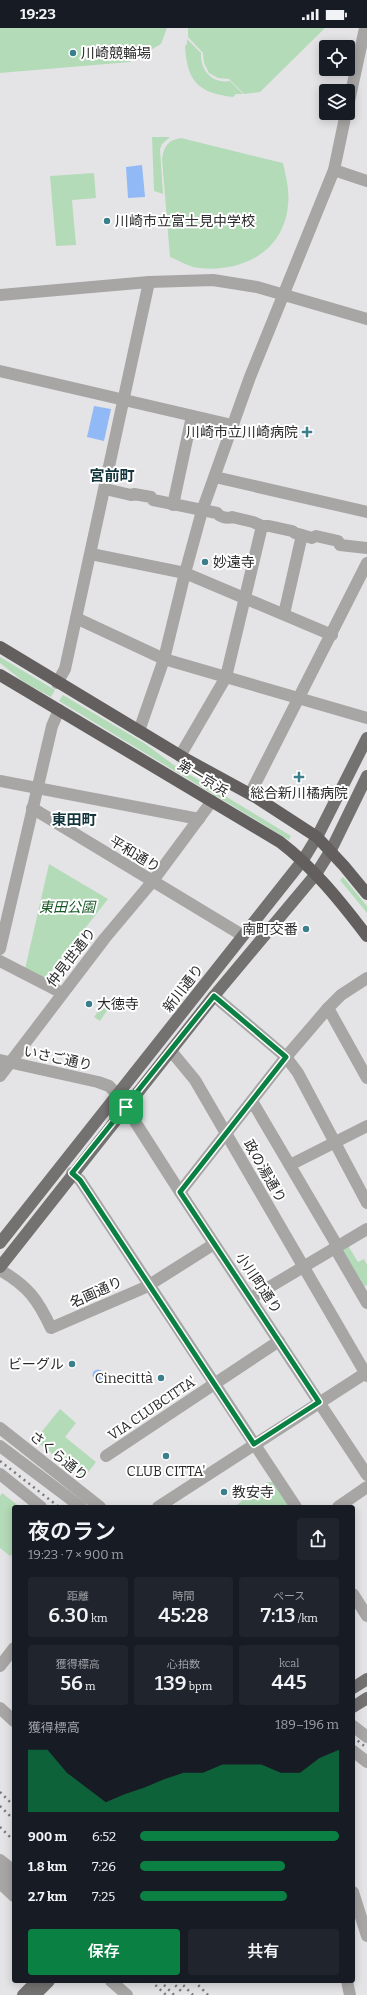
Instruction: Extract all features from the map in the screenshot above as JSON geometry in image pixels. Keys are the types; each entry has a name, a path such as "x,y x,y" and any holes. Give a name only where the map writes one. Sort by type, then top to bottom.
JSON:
{"highway":[{"name":"第一京浜","path":"0,647 139,732 250,794 317,837 365,887"},
{"name":"第一京浜","path":"0,675 280,842 316,874 367,936"}],"main road":[{"name":"新川通り","path":"0,1243 302,860 317,837 367,738"},
{"path":"0,1268 72,1173 214,996 316,874 331,850 367,776"},
{"path":"355,1687 367,1679"},
{"path":"355,1706 367,1698"},
{"path":"23,1995 36,1983"},
{"path":"35,1995 47,1983"}],"street":[{"path":"354,84 363,53 365,28"},
{"path":"139,732 164,660 202,511 232,426 282,294 334,170 345,120"},
{"path":"334,170 367,181"},
{"path":"0,295 150,282 214,280 257,287 367,318"},
{"path":"57,683 64,669 91,554 150,282"},
{"path":"0,371 232,426"},
{"path":"174,505 192,416"},
{"path":"215,477 367,512"},
{"path":"105,489 131,495 134,494 152,497 153,500 217,513 219,516 229,518 232,517 254,522 266,527 269,526 292,530 295,533 302,535 338,541 340,545 353,545 367,548"},
{"path":"180,756 226,677 262,526"},
{"path":"284,614 302,535"},
{"path":"91,554 185,573 332,635"},
{"path":"250,794 332,635 367,563"},
{"path":"76,618 164,660 367,718"},
{"path":"0,949 52,726 59,710"},
{"path":"0,781 199,819"},
{"name":"仲見世通り","path":"0,1076 5,1061 152,882 212,801"},
{"name":"平和通り","path":"32,808 242,936"},
{"path":"0,961 62,992"},
{"path":"180,1192 286,1057 328,1008 341,995 367,978"},
{"path":"214,996 286,1057 298,1073 367,1203"},
{"path":"328,1008 367,1078"},
{"name":"政の湯通り","path":"171,1051 195,1080 366,1374"},
{"name":"いさご通り","path":"5,1061 94,1081 109,1086"},
{"name":"小川町通り","path":"109,1086 118,1095 126,1107 180,1192 367,1476"},
{"path":"252,1101 335,1242 336,1248 367,1303"},
{"path":"290,1164 367,1126"},
{"path":"72,1173 80,1180 295,1505"},
{"path":"251,1298 304,1268 367,1229"},
{"name":"名画通り","path":"0,1268 34,1296 51,1328 150,1285 214,1244"},
{"name":"VIA CLUBCITTA'","path":"106,1456 279,1342"},
{"path":"161,1505 319,1402 366,1374"},
{"name":"さくら通り","path":"0,1428 97,1505"},
{"name":"さくら通り","path":"0,1446 78,1505"},
{"path":"0,1474 39,1505"},
{"path":"341,1505 367,1487"},
{"path":"355,1597 367,1616"},
{"path":"0,1666 12,1651"},
{"path":"0,1708 12,1720"},
{"path":"355,1728 367,1737"},
{"path":"355,1753 367,1762"},
{"path":"0,1860 12,1869"},
{"path":"0,1871 12,1881"},
{"path":"0,1883 12,1894"},
{"path":"355,1899 363,1929"},
{"path":"113,1983 126,1994"},
{"path":"347,1983 350,1995"}],"green space":[{"name":"川崎競輪場","path":"0,28 167,28 161,44 130,62 0,73"},
{"path":"188,28 325,28 260,92 244,94 229,79 218,78 209,73 204,63 203,53 188,37"},
{"path":"187,39 201,53 203,65 208,74 218,80 230,81 243,94 236,94 233,97 221,95 203,88 197,83 188,68 185,46 187,44"},
{"path":"152,137 170,137 162,144 160,149 163,194 154,191"},
{"path":"181,138 283,163 288,194 285,222 278,236 268,248 256,257 241,264 226,268 210,269 193,267 170,257 162,159 167,144 173,140"},
{"path":"94,173 96,198 72,200 76,245 56,246 50,176"},
{"path":"0,657 55,690 51,697 24,682 0,663"},
{"path":"63,695 144,743 174,765 291,836 289,840 59,701"},
{"name":"東田公園","path":"49,864 108,899 45,979 25,969"},
{"path":"343,877 367,906 367,913 340,880"},
{"path":"103,1005 108,1009 100,1021 94,1017"},
{"path":"347,1244 358,1262 364,1259 367,1265 367,1285 362,1288 340,1249"},
{"path":"60,1409 76,1423 65,1437 96,1462 83,1479 35,1440"},
{"path":"267,1482 273,1482 288,1505 237,1505"},
{"path":"2,1493 17,1505 12,1505 12,1554 10,1556 0,1548 0,1496"}],"water":[{"path":"142,165 145,197 128,198 126,167"},
{"path":"94,406 111,409 104,441 87,437"},
{"path":"98,1369 102,1371 104,1375 102,1379 98,1381 94,1379 92,1375 94,1371"}],"railway":[{"path":"0,1461 56,1505"},
{"path":"355,1739 367,1748"},
{"path":"0,1792 12,1804"},
{"path":"0,1806 12,1818"},
{"path":"0,1827 12,1839"},
{"path":"153,1983 166,1995"},
{"path":"173,1983 181,1991"},
{"path":"181,1983 193,1995"},
{"path":"196,1983 208,1995"},
{"path":"164,1985 174,1995"}],"place":[{"name":"川崎競輪場","path":"73,53"},
{"name":"川崎市立富士見中学校","path":"107,221"},
{"name":"川崎市立川崎病院","path":"307,432"},
{"name":"妙遠寺","path":"205,562"},
{"name":"総合新川橘病院","path":"299,777"},
{"name":"南町交番","path":"306,929"},
{"name":"大徳寺","path":"89,1004"},
{"name":"ビーグル","path":"72,1364"},
{"name":"Cinecittà","path":"161,1378"},
{"name":"CLUB CITTA'","path":"166,1456"},
{"name":"教安寺","path":"224,1492"}],"district":[{"name":"宮前町","path":"112,476"},
{"name":"東田町","path":"74,820"}],"route":[{"path":"214,996 286,1057 180,1192 319,1402 254,1444 122,1242 80,1180 72,1173 126,1107 214,996"}]}
